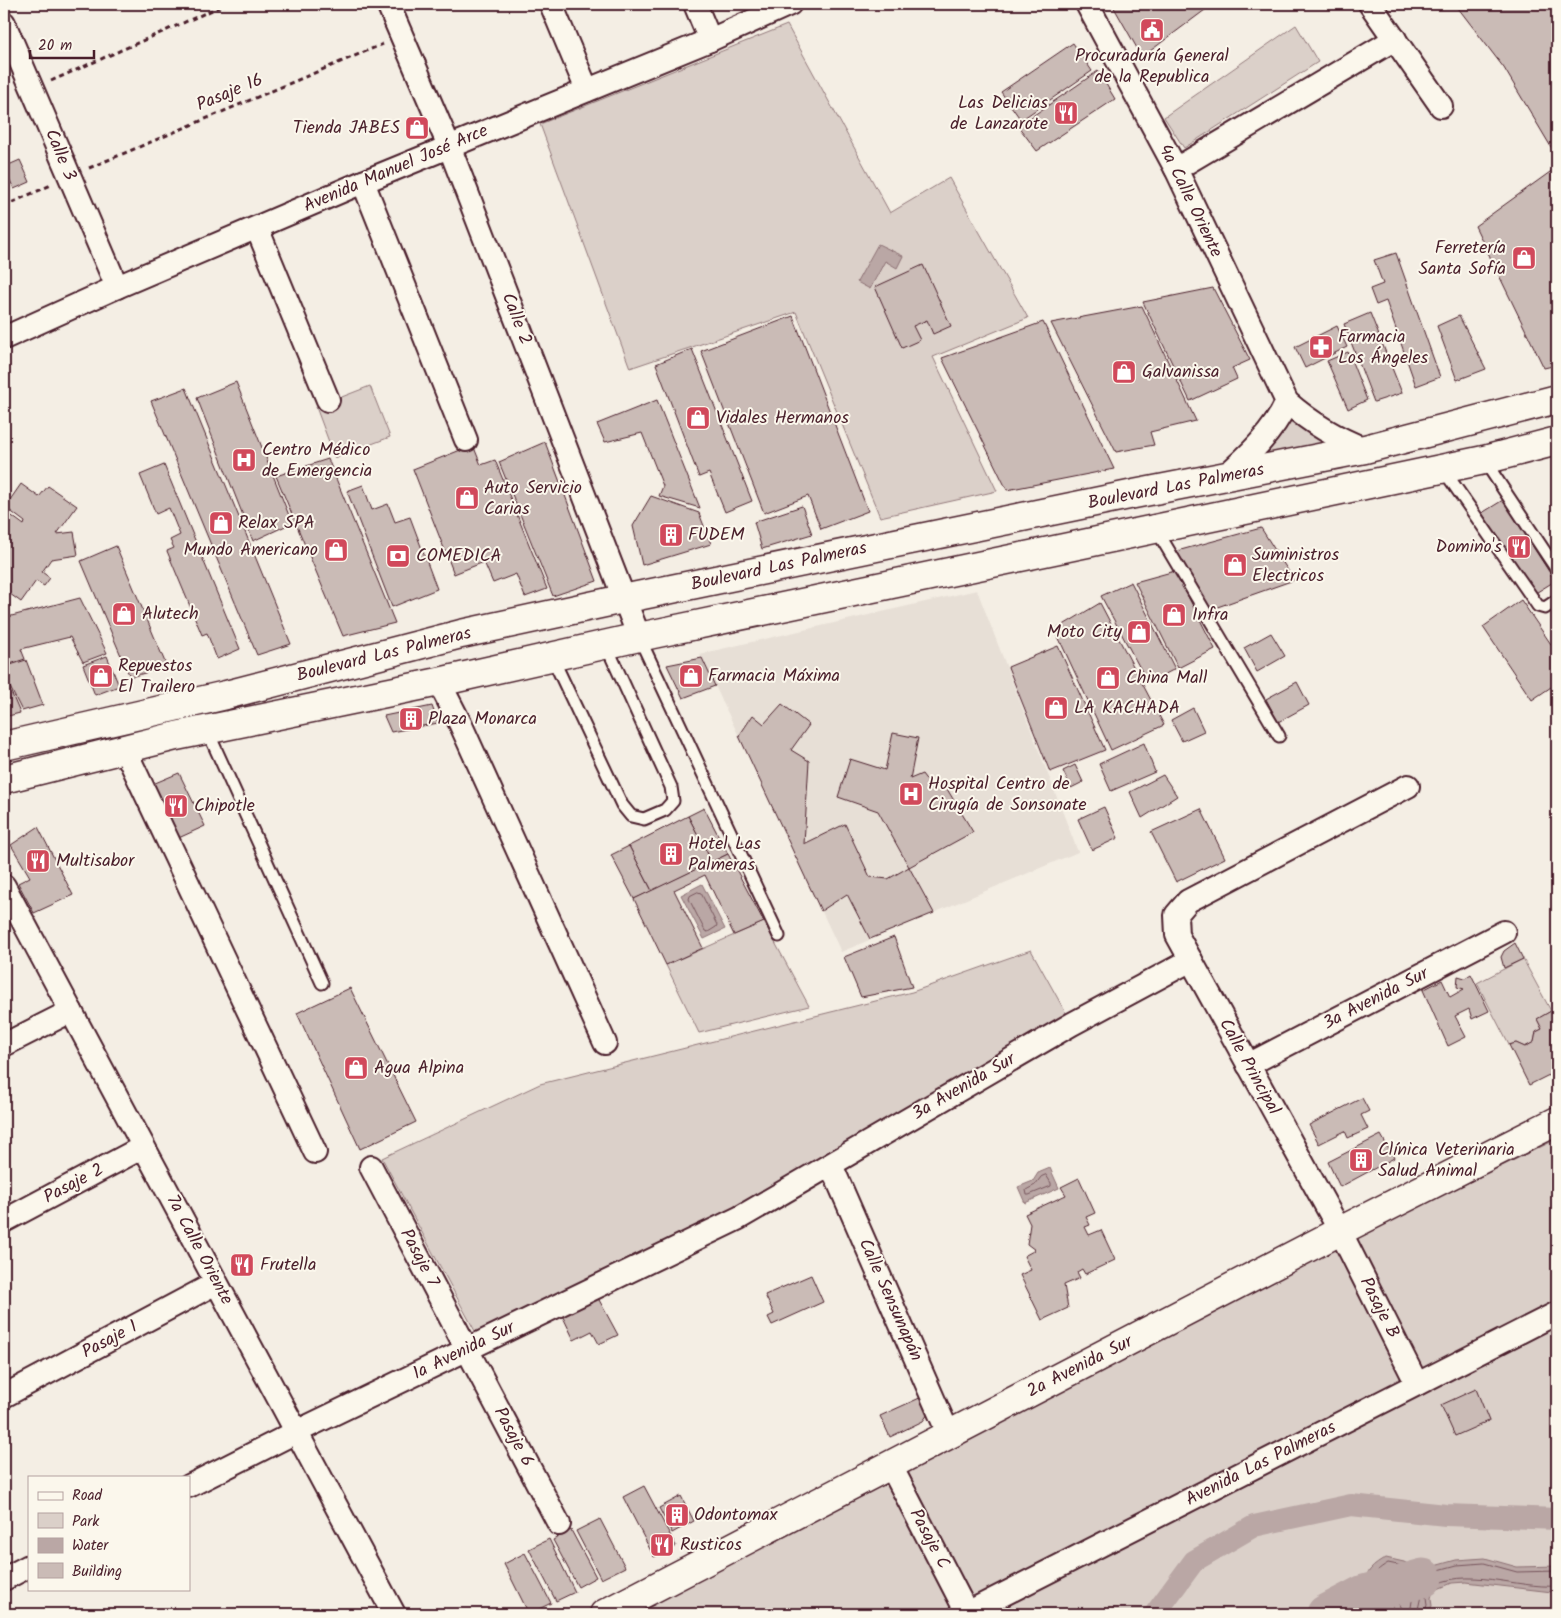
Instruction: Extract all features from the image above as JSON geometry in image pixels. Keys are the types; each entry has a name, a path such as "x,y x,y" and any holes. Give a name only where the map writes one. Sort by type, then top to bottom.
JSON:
{"main road":[{"name":"Boulevard Las Palmeras","path":"4,746 226,695 461,634 1124,496 1366,449 1557,399"},
{"name":"Boulevard Las Palmeras","path":"4,779 176,736 1484,460 1557,441"},
{"name":"2a Avenida Sur","path":"604,1614 1340,1231 1557,1121"}],"street":[{"name":"Calle 2","path":"388,4 449,146 639,637"},
{"path":"551,4 587,90"},
{"path":"695,4 710,40"},
{"name":"Avenida Manuel José Arce","path":"4,338 117,286 449,146 710,40 790,4"},
{"name":"4a Calle Oriente","path":"1087,4 1176,169 1287,402"},
{"path":"1370,4 1441,106"},
{"name":"Calle 3","path":"4,23 117,286"},
{"path":"1176,169 1395,39"},
{"path":"363,182 466,440"},
{"path":"257,228 328,400"},
{"path":"1223,478 1258,445 1287,402 1324,430 1366,449"},
{"path":"439,682 464,732 605,1043"},
{"path":"125,750 315,1152"},
{"name":"Calle Principal","path":"1340,1231 1176,935 1176,915 1188,902 1408,786"},
{"name":"7a Calle Oriente","path":"4,886 394,1614"},
{"name":"3a Avenida Sur","path":"1248,1066 1504,932"},
{"name":"3a Avenida Sur","path":"739,1218 1072,1024 1191,960"},
{"path":"4,1045 71,1012"},
{"name":"Pasaje 2","path":"4,1221 144,1147"},
{"name":"Calle Sensunapán","path":"830,1165 949,1435"},
{"name":"Pasaje 7","path":"370,1167 467,1350"},
{"name":"1a Avenida Sur","path":"190,1485 296,1432 739,1218"},
{"name":"Pasaje B","path":"1340,1231 1417,1384"},
{"name":"Pasaje 1","path":"4,1396 216,1283"},
{"name":"Avenida Las Palmeras","path":"966,1614 1557,1313"},
{"name":"Pasaje 6","path":"467,1350 559,1524"},
{"name":"Pasaje C","path":"890,1466 966,1614"},
{"path":"4,1579 28,1567"}],"lane":[{"path":"1484,460 1557,570"},
{"path":"1442,468 1538,606 1545,608 1557,600"},
{"path":"1156,528 1279,736"},
{"path":"639,637 779,936"},
{"path":"552,657 622,805 631,816 644,819 665,810 673,801 671,787 606,645"},
{"path":"207,730 322,983"}],"path":[{"path":"32,89 226,4"},
{"name":"Pasaje 16","path":"4,206 70,176 402,36"}],"shaded area":[{"name":"Hospital Centro de Cirugía de Sonsonate","path":"977,590 1078,852 841,952 700,654"}],"green space":[{"path":"787,25 890,213 949,178 1028,318 933,357 997,491 880,517 796,312 630,368 540,124"},
{"path":"1296,25 1318,62 1184,148 1164,117"},
{"path":"370,386 390,437 335,458 316,407"},
{"path":"1288,417 1326,443 1263,456"},
{"path":"764,922 809,1006 699,1033 666,965"},
{"path":"1031,950 1072,1024 734,1209 476,1333 382,1158 540,1084 912,992"},
{"path":"1523,959 1551,1011 1537,1019 1542,1029 1536,1032 1534,1042 1525,1047 1516,1043 1509,1045 1477,983"},
{"path":"1557,1139 1557,1614 589,1614"}],"water":[{"path":"878,244 903,256 897,268 885,261 870,289 857,282"},
{"path":"702,884 725,929 704,939 681,895"},
{"path":"1050,1168 1059,1188 1025,1203 1018,1187 1033,1181 1038,1173"},
{"path":"1386,1558 1404,1562 1420,1570 1456,1560 1485,1558 1517,1567 1557,1566 1557,1591 1466,1582 1452,1583 1433,1591 1431,1598 1432,1606 1427,1614 1385,1614 1371,1594 1367,1575 1370,1570"}],"building":[{"name":"Procuraduría General de la Republica","path":"1112,4 1213,4 1142,57"},
{"path":"1455,4 1557,4 1557,157 1504,68"},
{"path":"1073,43 1092,71 1021,120 1001,92"},
{"name":"Las Delicias de Lanzarote","path":"1098,71 1115,99 1037,151 1018,126"},
{"path":"20,160 30,182 14,189 4,167"},
{"name":"Ferretería Santa Sofía","path":"1557,167 1557,289 1554,291 1557,295 1557,303 1551,306 1557,318 1557,365 1544,368 1475,226"},
{"path":"1396,253 1440,377 1416,386 1386,301 1376,305 1370,289 1383,284 1374,260"},
{"path":"923,265 951,326 933,334 927,320 913,326 920,340 902,348 875,287"},
{"path":"1213,288 1250,360 1232,368 1237,379 1190,401 1143,302"},
{"name":"Galvanissa","path":"1142,306 1196,421 1150,432 1154,445 1116,452 1051,323"},
{"path":"1370,313 1402,393 1374,402 1344,324"},
{"path":"793,316 868,511 821,529 808,496 764,513 701,351"},
{"path":"1459,316 1486,369 1457,380 1437,326"},
{"path":"1043,322 1114,469 1007,490 942,358"},
{"name":"Farmacia Los Ángeles","path":"1337,326 1347,347 1305,368 1295,347"},
{"name":"Vidales Hermanos","path":"692,349 752,501 725,512 709,473 699,477 656,364"},
{"path":"1348,352 1367,400 1348,409 1327,361"},
{"name":"Centro Médico de Emergencia","path":"236,382 292,523 253,541 197,398"},
{"name":"Relax SPA","path":"186,388 291,644 257,655 151,401"},
{"path":"657,400 700,508 659,496 663,486 642,433 605,442 597,424"},
{"path":"545,442 597,581 553,596 499,462"},
{"name":"Auto Servicio Carias","path":"473,445 481,465 495,460 547,589 525,597 516,574 493,583 484,562 454,574 413,469"},
{"name":"Mundo Americano","path":"328,459 395,623 343,636 276,476"},
{"path":"164,465 240,649 217,659 207,633 202,635 167,551 174,548 170,540 180,535 169,508 156,514 140,475"},
{"path":"21,484 39,497 48,486 77,506 57,534 74,532 78,555 51,559 42,572 50,578 44,586 36,581 21,602 6,591 4,594 4,513 5,511 24,525 25,522 5,507"},
{"name":"COMEDICA","path":"363,485 372,510 388,504 395,522 410,517 437,589 392,607 347,491"},
{"name":"FUDEM","path":"651,496 699,513 711,544 642,565 633,526"},
{"name":"Domino's","path":"1503,500 1555,581 1534,594 1482,513"},
{"path":"802,506 812,534 762,549 754,522"},
{"name":"Suministros Electricos","path":"1261,528 1294,580 1209,610 1177,551"},
{"name":"Alutech","path":"116,546 167,667 130,677 81,561"},
{"name":"Infra","path":"1175,571 1215,649 1178,668 1135,582"},
{"name":"Moto City","path":"1131,582 1175,669 1148,683 1101,596"},
{"path":"80,598 107,653 83,662 70,637 21,649 25,659 4,666 4,618"},
{"path":"1521,600 1557,653 1557,683 1532,700 1483,627"},
{"name":"China Mall","path":"1100,603 1164,725 1111,750 1055,630"},
{"path":"1271,633 1285,656 1257,672 1244,648"},
{"name":"LA KACHADA","path":"1058,646 1105,750 1050,772 1008,667"},
{"name":"Repuestos El Trailero","path":"107,656 119,686 95,695 83,665"},
{"name":"Farmacia Máxima","path":"702,658 715,686 683,698 667,665"},
{"path":"26,660 43,705 22,711 4,675 4,667"},
{"path":"4,676 20,713 4,717"},
{"path":"1297,682 1309,705 1278,722 1266,699"},
{"path":"782,704 809,725 791,750 809,761 804,844 845,824 870,877 888,879 909,867 934,913 870,939 847,894 821,911 739,736 753,715 764,724"},
{"name":"Plaza Monarca","path":"432,706 438,723 391,732 384,716"},
{"path":"1193,708 1204,731 1182,741 1171,720"},
{"path":"893,733 918,738 910,779 922,774 934,790 944,784 973,832 909,867 878,811 838,797 850,759 885,770"},
{"path":"1144,743 1155,772 1111,791 1099,764"},
{"path":"1075,765 1083,782 1071,788 1063,771"},
{"name":"Chipotle","path":"179,773 205,826 172,841 148,786"},
{"path":"1163,775 1177,796 1142,818 1130,792"},
{"path":"1104,807 1118,838 1092,850 1078,819"},
{"path":"704,808 728,854 712,862 688,816"},
{"path":"1201,809 1225,858 1176,882 1151,832"},
{"name":"Hotel Las Palmeras","path":"688,816 712,862 652,891 629,846"},
{"name":"Multisabor","path":"38,827 73,895 34,913 18,883 30,877 11,845"},
{"path":"629,846 652,891 634,899 611,855"},
{"path":"728,854 764,922 734,935 705,875 674,890 703,948 666,965 634,899"},
{"path":"894,937 912,987 861,997 844,957"},
{"path":"1515,943 1523,959 1504,968 1501,957 1504,951"},
{"path":"1471,974 1489,1011 1472,1019 1469,1009 1455,1016 1466,1037 1448,1046 1423,990 1442,980 1450,997 1464,989 1457,987 1458,976 1465,978"},
{"name":"Agua Alpina","path":"350,988 416,1122 360,1149 297,1013"},
{"path":"1551,1011 1557,1023 1557,1071 1529,1085 1509,1045 1516,1043 1525,1047 1534,1042 1536,1032 1542,1029 1537,1019"},
{"path":"1362,1098 1369,1111 1361,1115 1368,1129 1348,1138 1345,1131 1319,1144 1309,1125"},
{"name":"Clínica Veterinaria Salud Animal","path":"1381,1135 1394,1158 1340,1187 1328,1162"},
{"path":"1079,1178 1095,1213 1086,1217 1090,1225 1085,1227 1089,1235 1101,1230 1115,1260 1085,1274 1082,1269 1077,1272 1080,1278 1064,1285 1068,1308 1042,1320 1020,1275 1031,1270 1024,1256 1035,1250 1027,1244 1030,1224 1025,1214 1066,1195 1061,1187"},
{"path":"811,1275 823,1302 772,1325 768,1317 774,1314 765,1295"},
{"path":"598,1298 618,1335 599,1344 592,1331 574,1340 562,1315"},
{"path":"1476,1389 1489,1421 1455,1436 1441,1405"},
{"path":"924,1396 928,1414 923,1421 890,1437 880,1416"},
{"path":"644,1486 676,1546 654,1557 623,1497"},
{"name":"Odontomax","path":"681,1496 694,1521 672,1533 659,1508"},
{"path":"600,1519 625,1567 601,1579 576,1531"},
{"path":"571,1530 596,1577 578,1587 553,1540"},
{"path":"549,1539 575,1592 556,1601 529,1549"},
{"path":"525,1553 551,1603 529,1614 504,1564"}],"waterway":[{"path":"1155,1614 1194,1561 1254,1526 1351,1505 1446,1515 1557,1519"},
{"path":"1326,1614 1364,1594 1423,1578"}],"place":[{"name":"Procuraduría General de la Republica","path":"1152,30"},
{"name":"Las Delicias de Lanzarote","path":"1066,113"},
{"name":"Tienda JABES","path":"417,128"},
{"name":"Ferretería Santa Sofía","path":"1524,258"},
{"name":"Farmacia Los Ángeles","path":"1321,347"},
{"name":"Galvanissa","path":"1124,372"},
{"name":"Vidales Hermanos","path":"698,418"},
{"name":"Centro Médico de Emergencia","path":"244,460"},
{"name":"Auto Servicio Carias","path":"467,498"},
{"name":"Relax SPA","path":"221,523"},
{"name":"FUDEM","path":"671,535"},
{"name":"Domino's","path":"1519,547"},
{"name":"Mundo Americano","path":"336,550"},
{"name":"COMEDICA","path":"398,556"},
{"name":"Suministros Electricos","path":"1235,565"},
{"name":"Alutech","path":"124,614"},
{"name":"Infra","path":"1174,615"},
{"name":"Moto City","path":"1139,632"},
{"name":"Repuestos El Trailero","path":"101,676"},
{"name":"Farmacia Máxima","path":"691,676"},
{"name":"China Mall","path":"1108,678"},
{"name":"LA KACHADA","path":"1056,708"},
{"name":"Plaza Monarca","path":"411,719"},
{"name":"Hospital Centro de Cirugía de Sonsonate","path":"911,794"},
{"name":"Chipotle","path":"176,806"},
{"name":"Hotel Las Palmeras","path":"671,854"},
{"name":"Multisabor","path":"38,861"},
{"name":"Agua Alpina","path":"356,1068"},
{"name":"Clínica Veterinaria Salud Animal","path":"1361,1160"},
{"name":"Frutella","path":"242,1265"},
{"name":"Odontomax","path":"677,1515"},
{"name":"Rusticos","path":"662,1545"}]}
